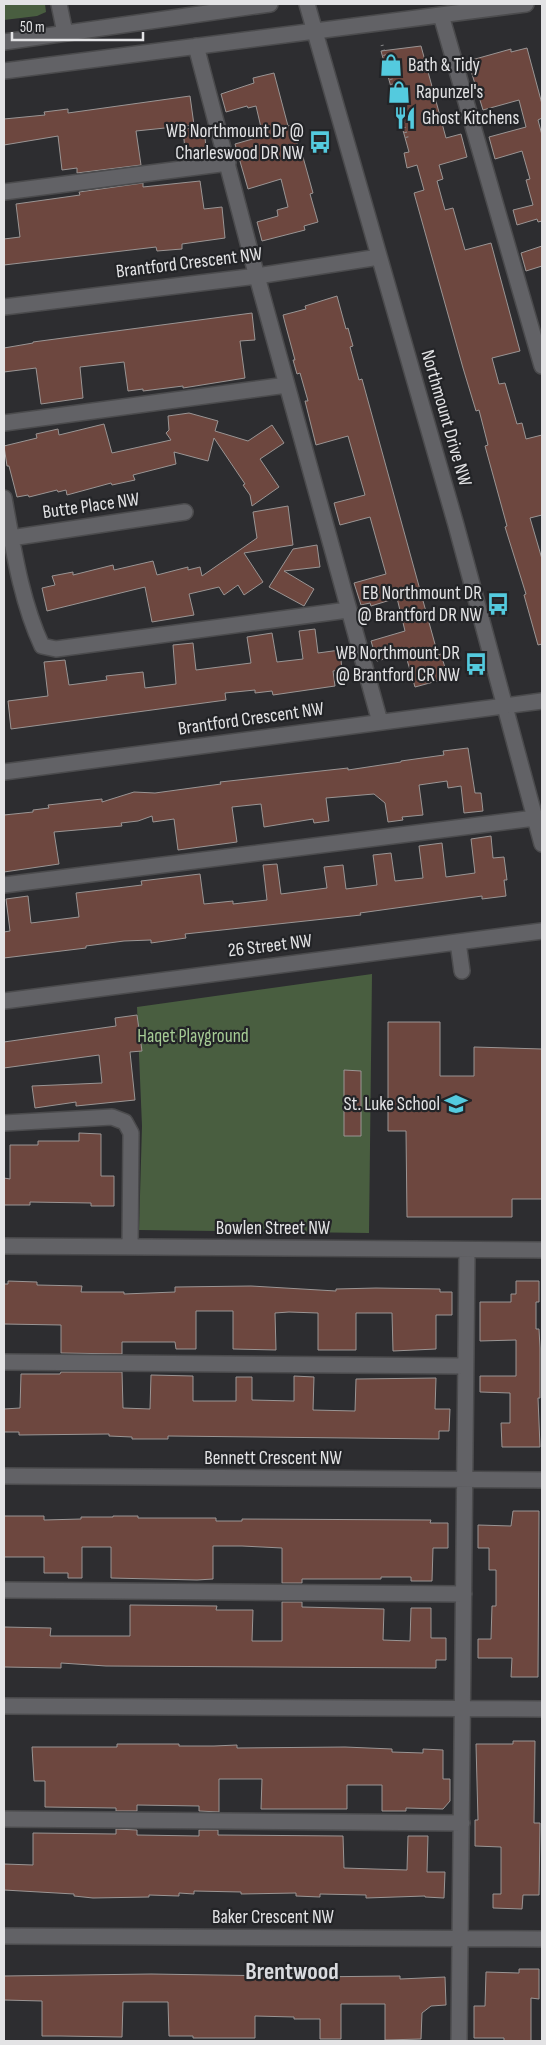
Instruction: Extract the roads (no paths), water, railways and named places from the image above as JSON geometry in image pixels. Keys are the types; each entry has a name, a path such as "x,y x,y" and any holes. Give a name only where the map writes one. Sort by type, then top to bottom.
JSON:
{"street":[{"path":"59,4 65,33"},
{"path":"4,42 270,4"},
{"name":"Northmount Drive NW","path":"308,4 456,525 542,844"},
{"path":"4,71 526,4"},
{"path":"441,15 542,366"},
{"path":"196,46 286,385 380,722"},
{"path":"4,192 228,163"},
{"name":"Brantford Crescent NW","path":"4,307 257,276 379,257"},
{"path":"4,423 286,385"},
{"path":"4,498 7,538 42,646 56,649 348,610"},
{"name":"Butte Place NW","path":"7,538 185,512"},
{"name":"Brantford Crescent NW","path":"4,772 542,701"},
{"path":"4,885 535,818"},
{"name":"26 Street NW","path":"4,1001 542,931"},
{"path":"458,942 462,971"},
{"path":"4,1124 112,1118 124,1122 131,1133 130,1247"},
{"name":"Bowlen Street NW","path":"4,1246 542,1250"},
{"path":"459,2041 467,1250"},
{"path":"4,1362 465,1366"},
{"name":"Bennett Crescent NW","path":"4,1476 542,1480"},
{"path":"4,1590 464,1594"},
{"path":"4,1706 542,1709"},
{"path":"4,1819 462,1823"},
{"name":"Baker Crescent NW","path":"4,1936 542,1939"}],"place":[{"name":"Bath & Tidy","path":"391,65"},
{"name":"Rapunzel's","path":"399,92"},
{"name":"Ghost Kitchens","path":"405,118"},
{"name":"WB Northmount Dr @ Charleswood DR NW","path":"320,142"},
{"name":"EB Northmount DR @ Brantford DR NW","path":"498,604"},
{"name":"WB Northmount DR @ Brantford CR NW","path":"476,664"},
{"name":"St. Luke School","path":"456,1104"}],"district":[{"name":"Brentwood","path":"292,1971"}],"park label":[{"name":"Haqet Playground","path":"193,1036"}]}
